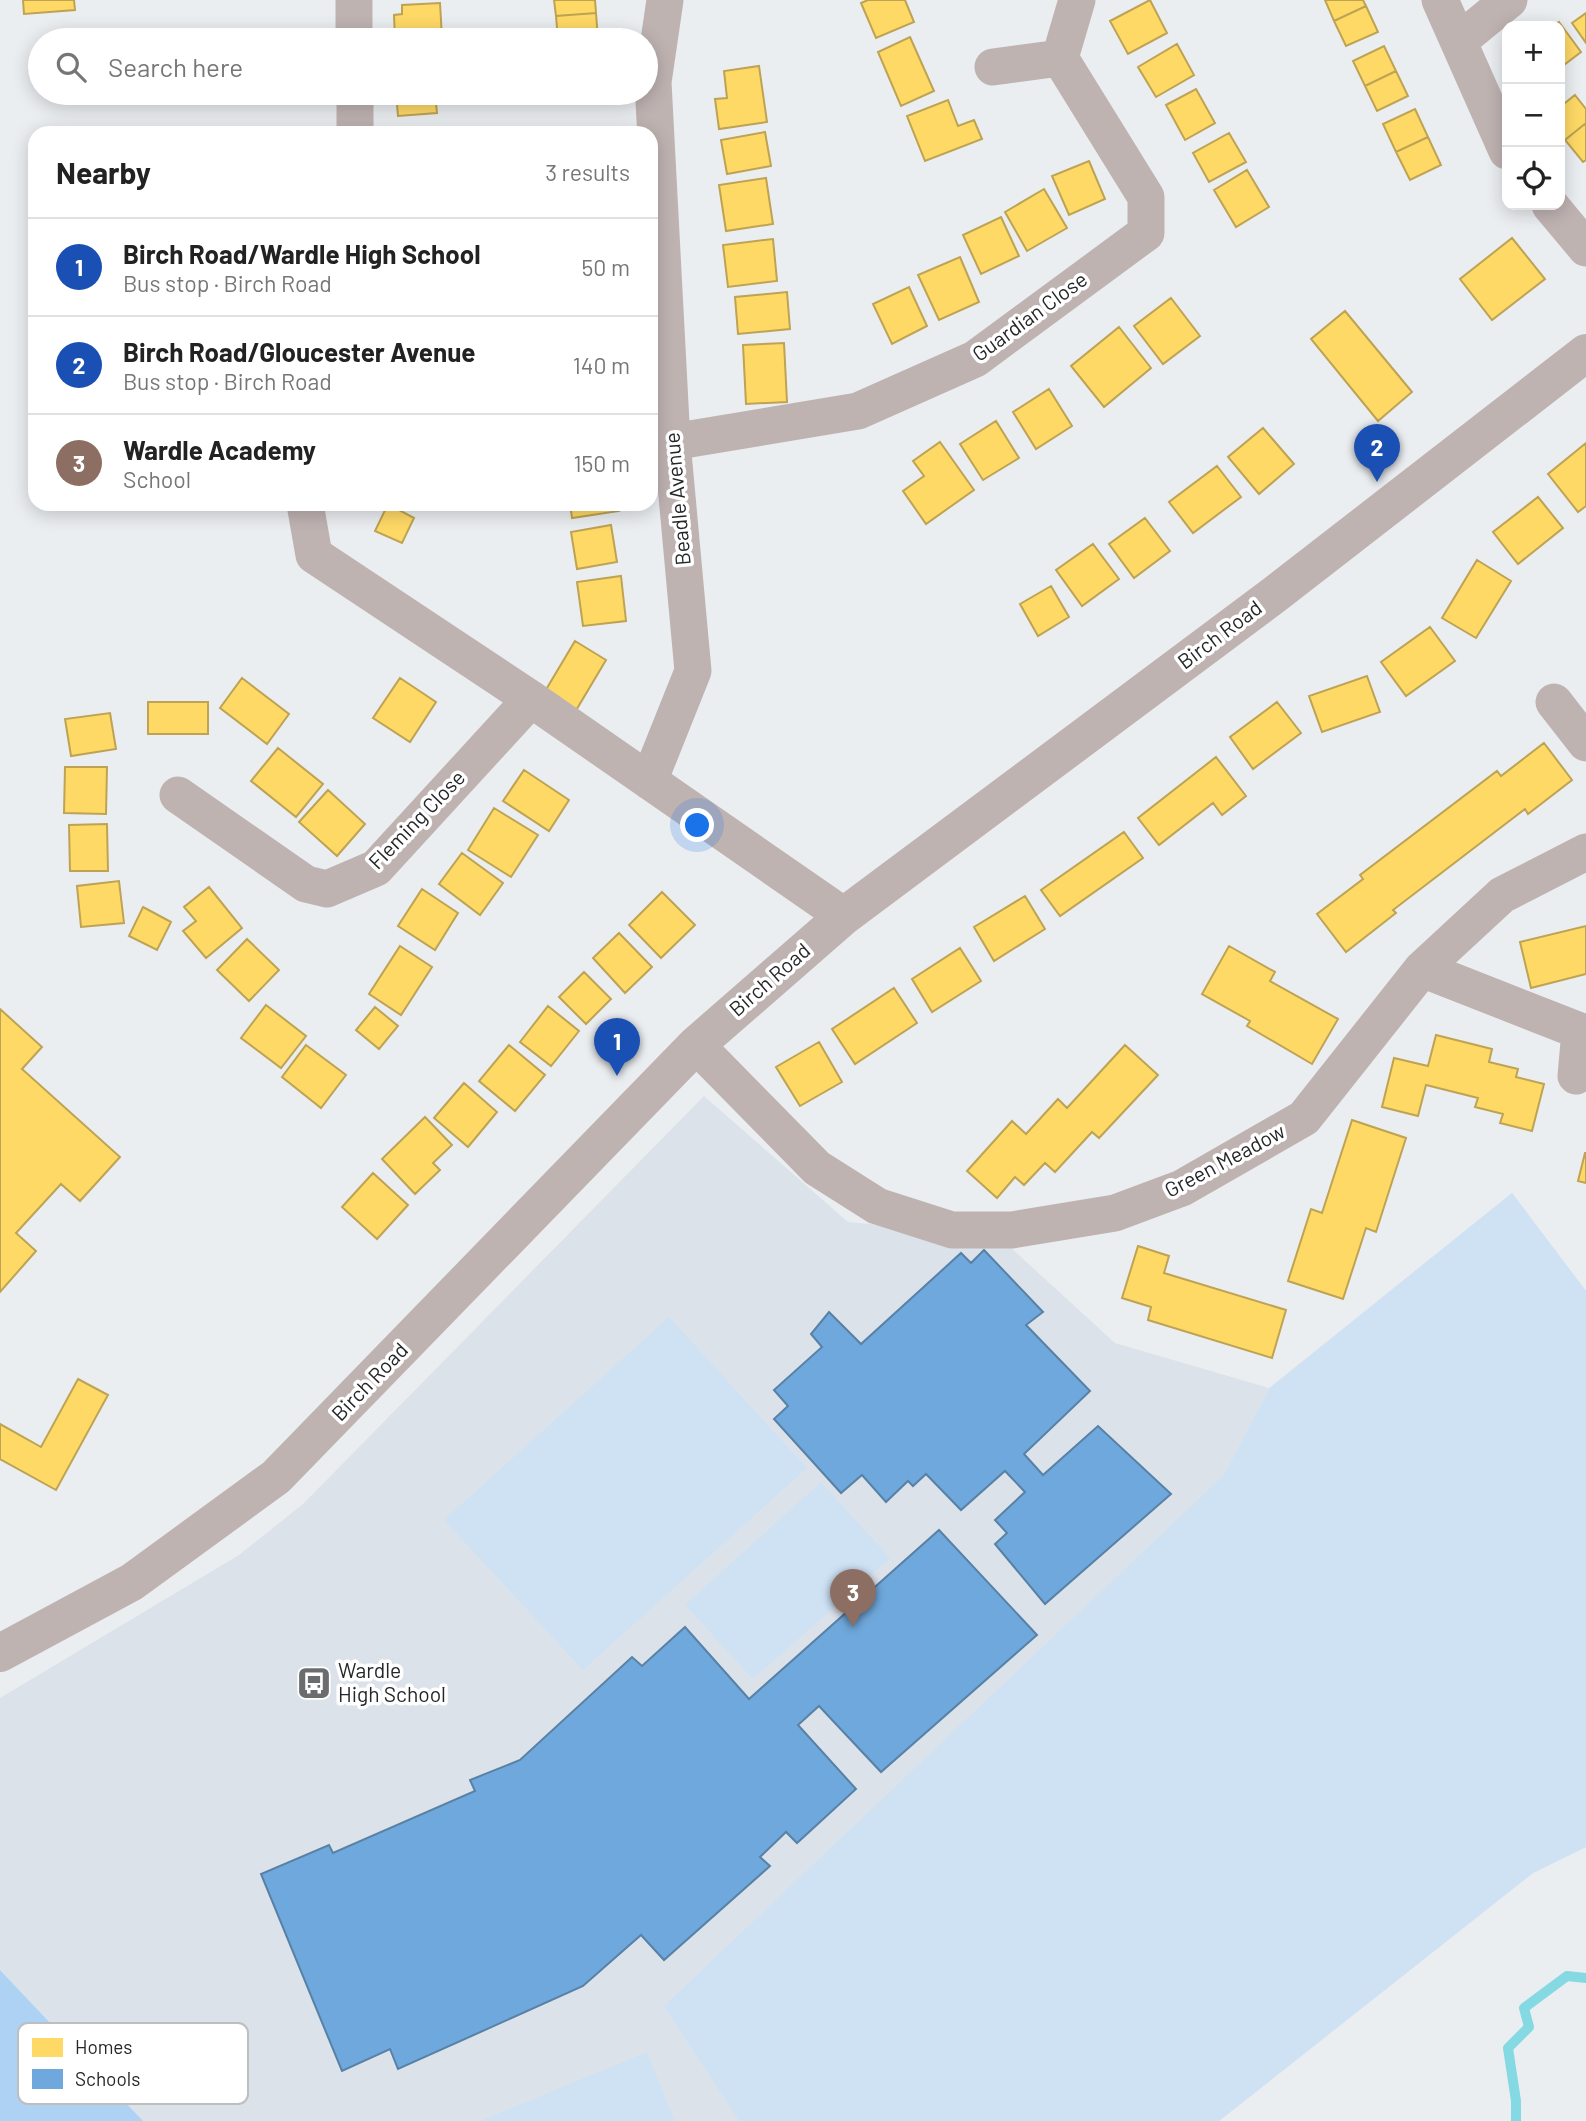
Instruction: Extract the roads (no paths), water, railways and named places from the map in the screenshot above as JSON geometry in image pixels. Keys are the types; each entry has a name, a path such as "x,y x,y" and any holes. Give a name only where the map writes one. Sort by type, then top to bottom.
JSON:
{"street":[{"path":"354,0 354,28"},
{"name":"Beadle Avenue","path":"658,48 665,0"},
{"path":"993,67 1060,58 1077,0"},
{"path":"1440,0 1505,147"},
{"path":"1459,41 1509,0"},
{"name":"Guardian Close","path":"672,442 858,411 975,359 1146,233 1146,197 1060,58"},
{"path":"355,105 355,126"},
{"name":"Beadle Avenue","path":"654,105 655,126"},
{"name":"Beadle Avenue","path":"649,780 693,671 672,442 658,177"},
{"path":"1554,210 1586,248"},
{"name":"Birch Road","path":"0,1653 132,1582 276,1478 696,1045 844,916 1273,596 1586,353"},
{"path":"302,521 531,699 844,916"},
{"name":"Fleming Close","path":"178,795 306,884 327,889 376,868 531,699"},
{"path":"1554,702 1586,743"},
{"name":"Green Meadow","path":"696,1045 817,1168 877,1206 952,1230 1012,1230 1115,1213 1182,1188 1304,1118 1422,969 1502,895 1586,852"},
{"path":"1422,969 1580,1031 1576,1076"}],"waterway":[{"path":"1516,2121 1516,2101 1508,2048 1529,2027 1524,2008 1567,1976 1586,1978"}],"place":[{"name":"Birch Road/Gloucester Avenue","path":"1377,482"},
{"name":"Birch Road/Wardle High School","path":"617,1076"},
{"name":"Wardle Academy","path":"853,1627"},
{"name":"Wardle High School","path":"314,1683"}]}
